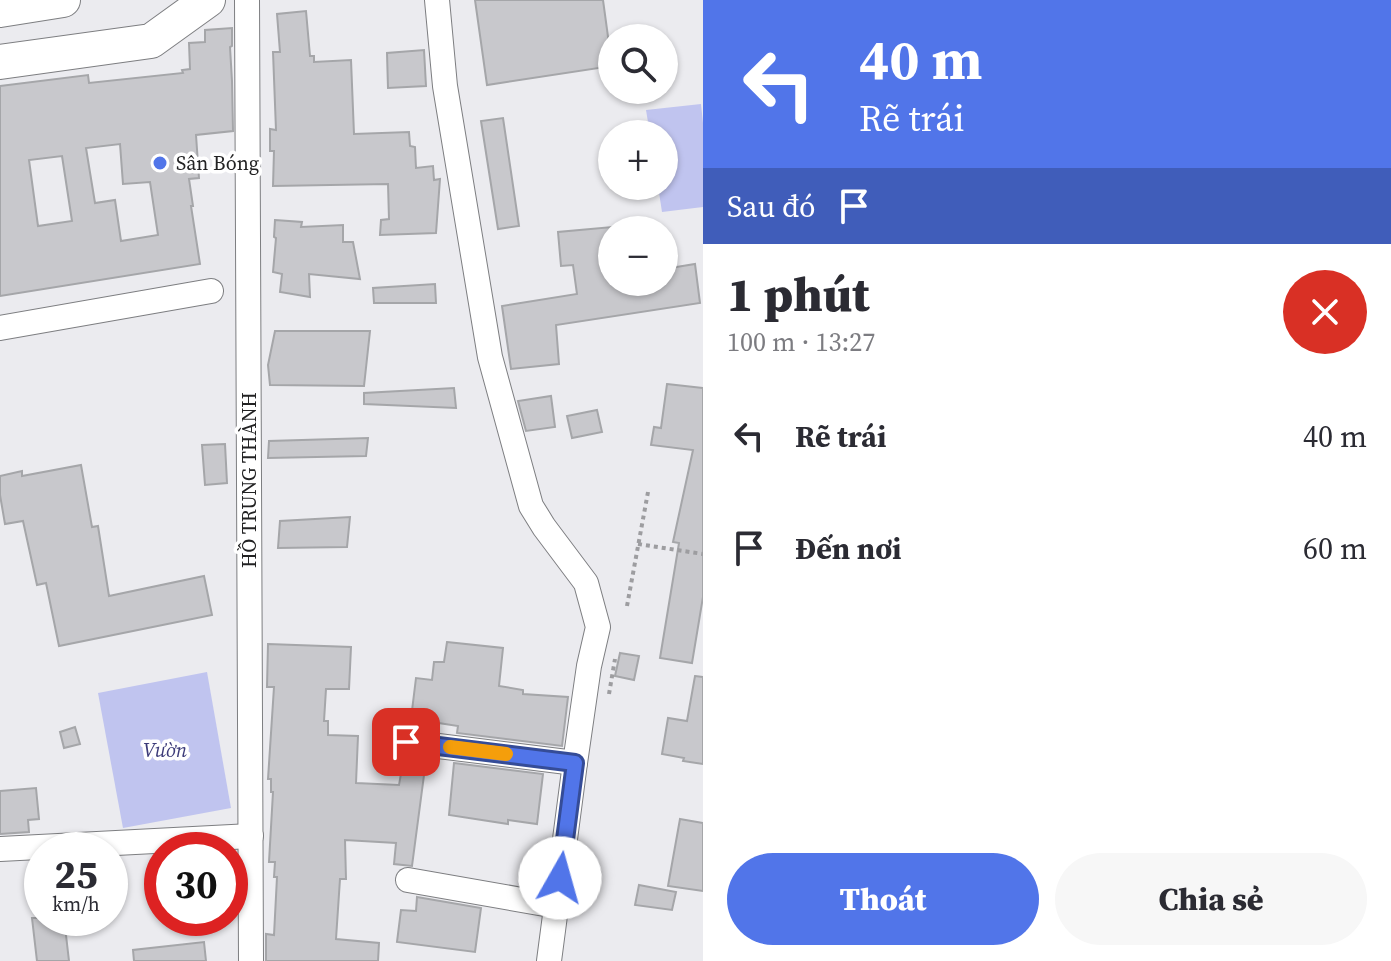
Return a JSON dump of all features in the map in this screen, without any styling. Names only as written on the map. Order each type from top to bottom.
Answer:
[{"type":"highway","points":[[0,10],[63,0]]},
{"type":"highway","points":[[0,62],[151,41],[208,0]]},
{"type":"street","name":"HỒ TRUNG THÀNH","points":[[247,0],[228,288],[251,836],[251,961]]},
{"type":"street","points":[[437,0],[445,86],[490,357],[531,506],[586,583],[598,627],[589,666],[549,961]]},
{"type":"street","points":[[0,328],[228,288]]},
{"type":"street","points":[[406,742],[575,763]]},
{"type":"street","points":[[0,849],[251,836]]},
{"type":"street","points":[[408,880],[556,906]]},
{"type":"path","points":[[627,606],[648,492]]},
{"type":"path","points":[[638,544],[703,554]]},
{"type":"green space","points":[[701,104],[703,207],[662,212],[660,200],[678,200],[678,120],[648,120],[646,110]]},
{"type":"green space","name":"Vườn","points":[[207,672],[231,808],[123,828],[98,693]]},
{"type":"building","points":[[475,0],[603,0],[606,24],[598,24],[598,68],[487,85]]},
{"type":"building","points":[[306,11],[310,56],[314,56],[314,62],[351,60],[354,134],[409,132],[410,146],[415,147],[416,168],[433,166],[434,180],[440,179],[436,233],[380,235],[381,220],[389,219],[388,184],[273,186],[274,151],[270,151],[270,129],[276,130],[273,52],[280,52],[277,14]]},
{"type":"building","points":[[232,28],[233,131],[196,135],[199,178],[189,179],[200,264],[0,296],[0,86],[88,75],[89,83],[183,73],[182,70],[190,69],[189,43],[205,42],[205,30]],"holes":[[[120,144],[123,184],[150,182],[158,235],[121,241],[115,200],[95,203],[86,148]],[[62,156],[72,221],[38,226],[29,160]]]},
{"type":"building","points":[[424,50],[426,86],[388,88],[387,53]]},
{"type":"building","points":[[503,118],[519,226],[498,229],[481,121]]},
{"type":"building","points":[[275,220],[302,222],[301,227],[343,225],[343,242],[353,242],[360,279],[309,274],[310,297],[280,292],[282,274],[273,272]]},
{"type":"building","points":[[598,228],[598,296],[678,296],[678,267],[695,264],[700,303],[556,325],[559,364],[511,369],[502,306],[577,294],[573,265],[561,266],[558,232]]},
{"type":"building","points":[[435,284],[436,303],[374,303],[373,288]]},
{"type":"building","points":[[275,331],[370,331],[364,386],[270,385],[268,365]]},
{"type":"building","points":[[667,384],[703,388],[703,597],[692,663],[660,658],[679,543],[673,542],[693,450],[651,445],[654,427],[661,428]]},
{"type":"building","points":[[454,388],[456,408],[364,404],[364,393]]},
{"type":"building","points":[[551,396],[555,427],[526,431],[518,401]]},
{"type":"building","points":[[597,410],[602,432],[572,438],[567,416]]},
{"type":"building","points":[[368,438],[366,456],[268,458],[269,441]]},
{"type":"building","points":[[225,444],[227,483],[205,485],[202,445]]},
{"type":"building","points":[[81,465],[92,527],[98,526],[109,596],[204,576],[212,615],[59,646],[46,583],[37,585],[23,521],[5,524],[0,476],[22,471],[22,476]]},
{"type":"building","points":[[350,517],[347,547],[278,548],[280,521]]},
{"type":"building","points":[[447,642],[503,648],[499,686],[523,690],[523,694],[568,697],[562,746],[457,733],[458,726],[432,722],[431,730],[410,727],[416,678],[432,680],[434,662],[444,662]]},
{"type":"building","points":[[268,644],[351,647],[349,689],[326,689],[324,721],[328,721],[328,735],[358,736],[356,783],[399,785],[404,757],[426,760],[412,866],[394,864],[396,843],[345,840],[346,879],[340,879],[336,939],[379,943],[378,961],[266,961],[266,934],[274,935],[277,877],[274,877],[275,862],[269,862],[273,792],[271,779],[268,779],[274,687],[267,687]]},
{"type":"building","points":[[620,653],[639,656],[634,680],[615,676]]},
{"type":"building","points":[[695,676],[703,677],[703,764],[662,754],[668,718],[687,721]]},
{"type":"building","points":[[75,727],[80,744],[64,748],[60,732]]},
{"type":"building","points":[[454,763],[543,774],[537,824],[508,820],[508,824],[449,815]]},
{"type":"building","points":[[36,788],[39,819],[28,820],[29,832],[0,834],[0,791]]},
{"type":"building","points":[[680,819],[703,823],[703,891],[668,886]]},
{"type":"building","points":[[639,885],[676,892],[672,910],[635,905]]},
{"type":"building","points":[[417,897],[481,908],[475,952],[397,942],[401,910],[416,911]]},
{"type":"building","points":[[34,936],[66,936],[69,961],[37,961]]},
{"type":"building","points":[[204,942],[206,961],[134,961],[133,950]]},
{"type":"slow traffic","points":[[450,747],[506,754]]},
{"type":"place","name":"Sân Bóng","points":[[160,163]]},
{"type":"route","points":[[406,742],[575,763],[560,878]]}]
